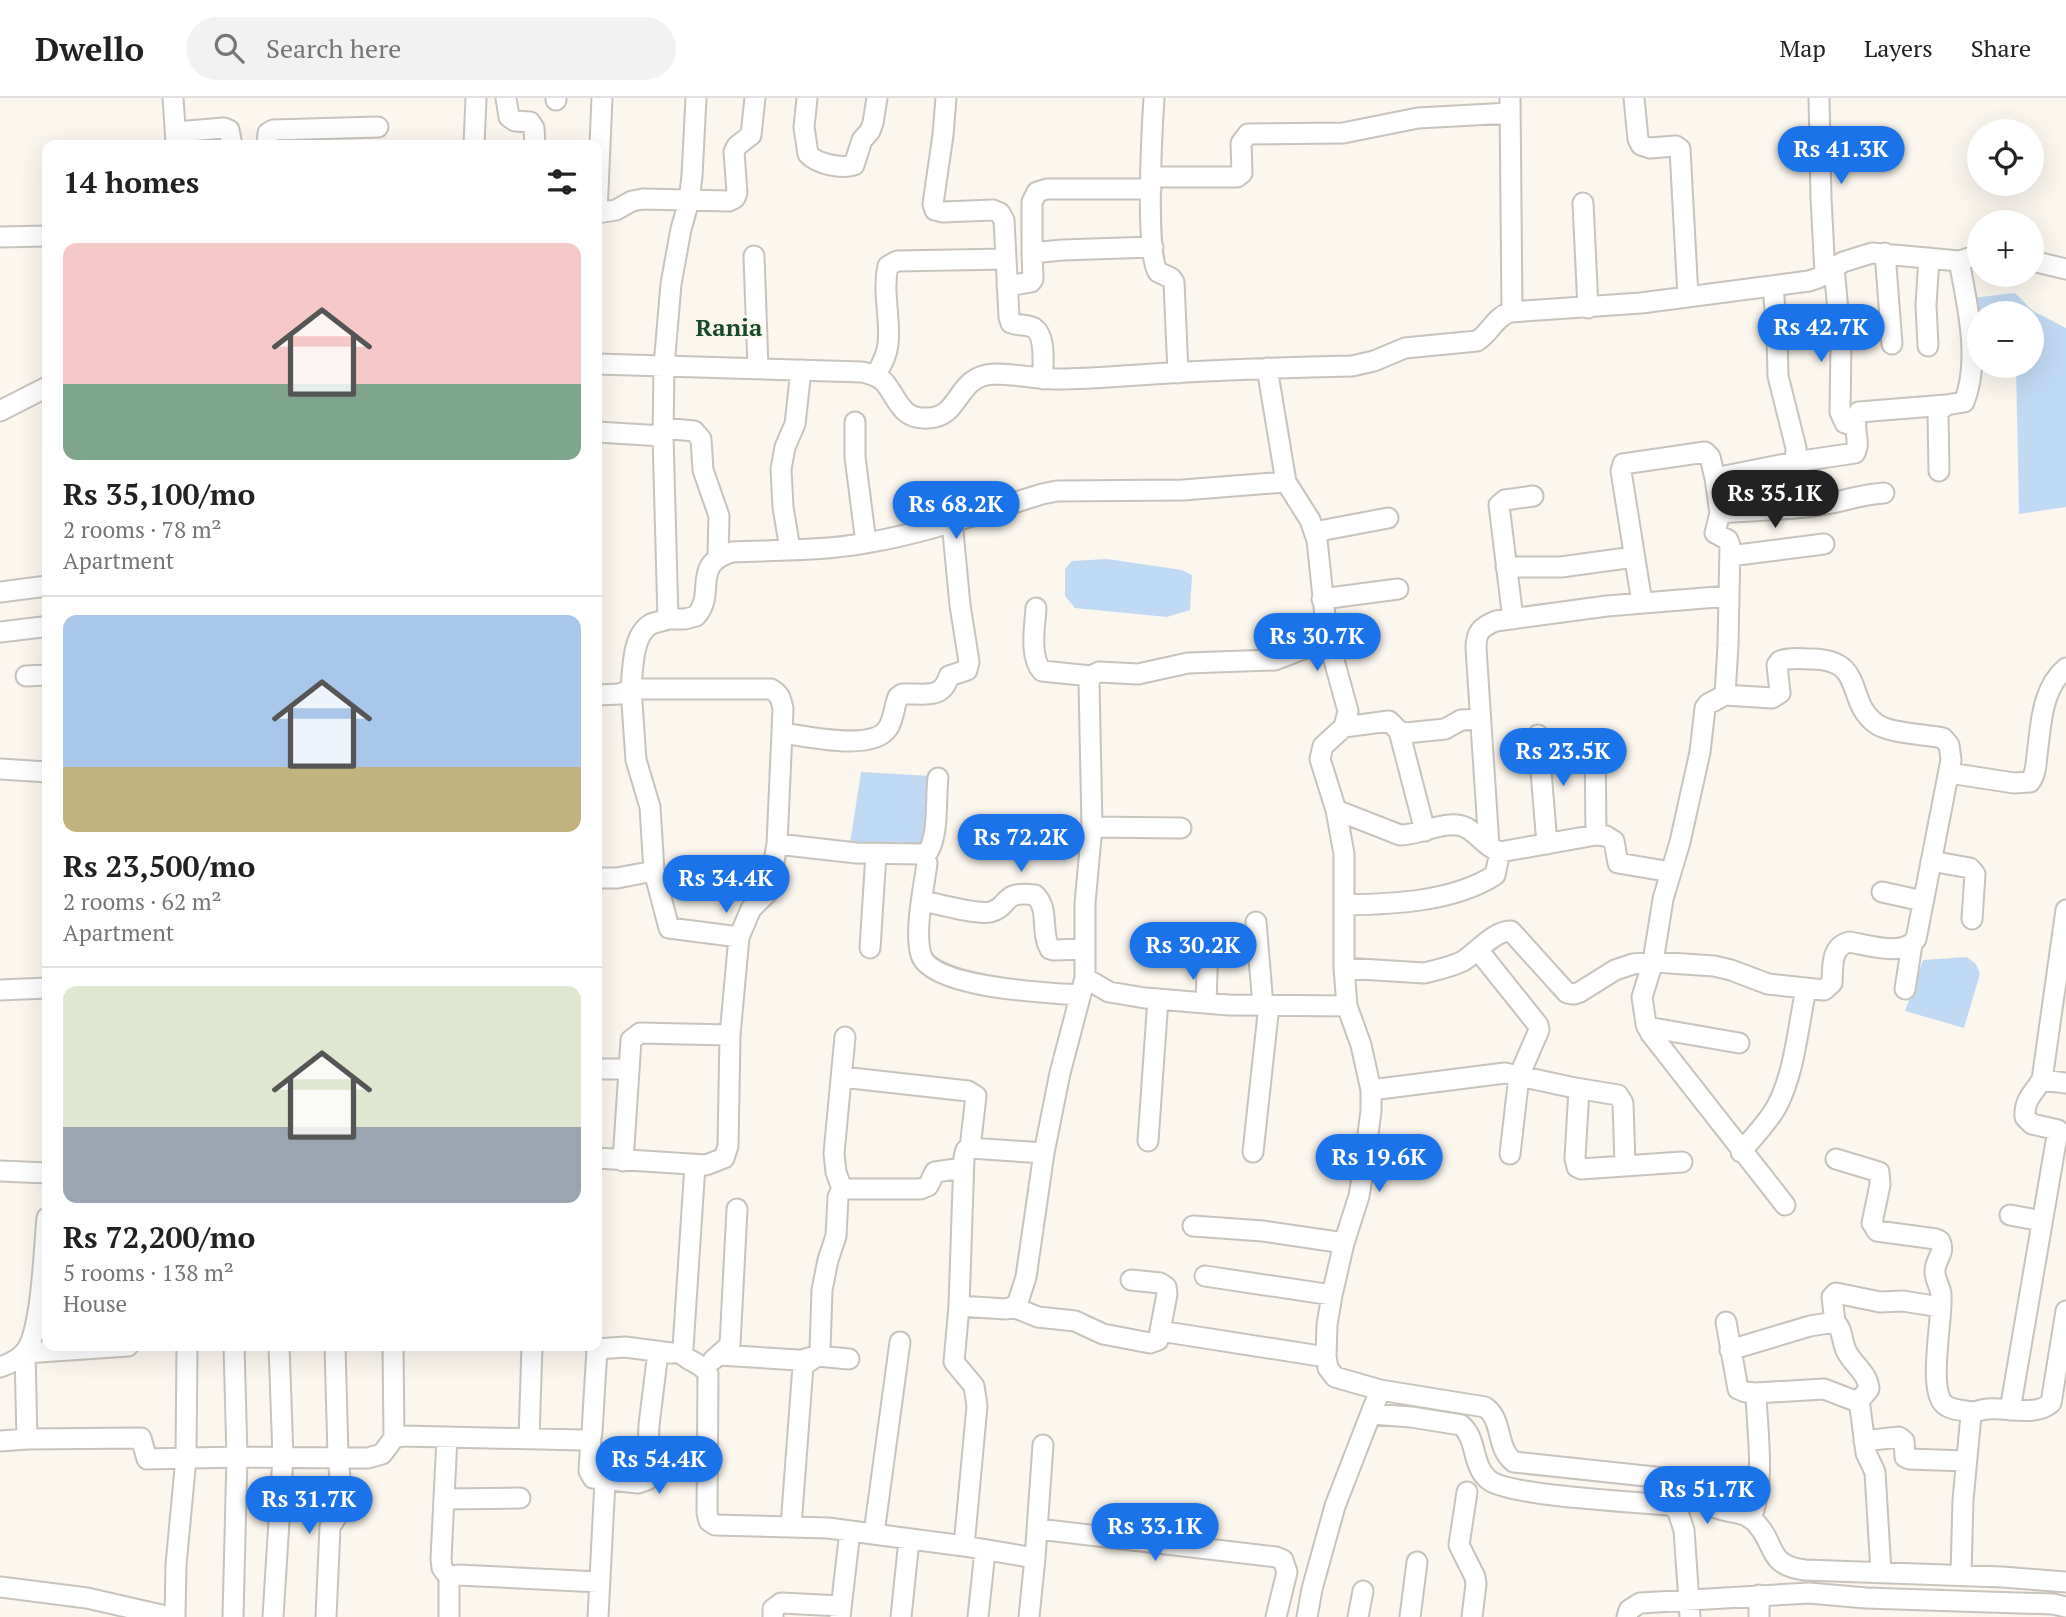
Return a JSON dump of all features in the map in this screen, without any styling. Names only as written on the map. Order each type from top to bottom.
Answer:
[{"type":"street","points":[[173,98],[176,139],[224,128],[229,130],[231,140]]},
{"type":"street","points":[[474,140],[476,98]]},
{"type":"street","points":[[506,98],[509,117],[516,121],[530,122],[533,125],[534,140]]},
{"type":"street","points":[[600,140],[602,98]]},
{"type":"street","points":[[668,619],[664,366],[671,284],[689,201],[694,162],[696,98]]},
{"type":"street","points":[[602,212],[616,210],[632,201],[643,199],[689,201],[735,198],[737,193],[734,152],[737,146],[751,135],[755,98]]},
{"type":"street","points":[[807,98],[804,127],[808,154],[818,161],[847,167],[854,165],[862,140],[870,131],[877,98]]},
{"type":"street","points":[[946,98],[933,204],[935,210],[993,210],[1000,213],[1004,220],[1011,323],[1030,326],[1040,335],[1043,379]]},
{"type":"street","points":[[1154,98],[1149,248],[1155,268],[1174,282],[1170,373]]},
{"type":"street","points":[[1634,98],[1641,145],[1650,148],[1676,146],[1680,149],[1688,297]]},
{"type":"street","points":[[1819,98],[1821,198],[1841,344],[1840,412],[1845,423],[1855,426]]},
{"type":"street","points":[[1007,286],[1026,284],[1033,279],[1031,202],[1037,192],[1237,177],[1242,173],[1241,143],[1248,134],[1343,132],[1510,105],[1512,312]]},
{"type":"street","points":[[267,140],[268,133],[273,130],[378,127]]},
{"type":"street","points":[[1583,203],[1588,308]]},
{"type":"street","points":[[0,237],[42,236]]},
{"type":"street","points":[[1032,253],[1149,248]]},
{"type":"street","points":[[602,364],[862,372],[876,376],[885,383],[898,406],[914,416],[928,418],[944,414],[967,383],[995,374],[1043,379],[1170,373],[1269,381],[1364,364],[1405,348],[1469,343],[1485,335],[1495,320],[1512,312],[1588,308],[1809,281],[1872,253],[1959,261],[1967,259]]},
{"type":"street","points":[[1885,253],[1892,344]]},
{"type":"street","points":[[754,256],[758,368]]},
{"type":"street","points":[[1928,345],[1926,305],[1929,258]]},
{"type":"street","points":[[876,376],[886,354],[888,342],[888,266],[897,261],[1006,259]]},
{"type":"street","points":[[1716,478],[1855,453],[1858,444],[1854,422],[1859,412],[1964,402],[1970,383],[1971,347],[1959,261]]},
{"type":"street","points":[[2044,264],[2066,269]]},
{"type":"street","points":[[1773,286],[1778,376],[1796,448],[1795,462]]},
{"type":"street","points":[[790,549],[783,507],[781,469],[782,457],[794,424],[801,370]]},
{"type":"street","points":[[1269,381],[1286,482],[1310,520],[1321,561],[1322,599],[1318,646],[1348,711],[1344,727],[1320,752],[1322,768],[1336,810],[1344,854],[1344,968],[1347,1006],[1361,1045],[1371,1090],[1371,1111],[1359,1196],[1329,1241],[1332,1295],[1327,1325],[1313,1355]]},
{"type":"street","points":[[0,411],[42,390]]},
{"type":"street","points":[[1939,471],[1937,419],[1938,412],[1946,405]]},
{"type":"street","points":[[855,422],[855,457],[866,543]]},
{"type":"street","points":[[602,432],[694,431],[701,439],[704,478],[719,516],[718,556],[705,579],[700,611],[691,618],[668,619],[652,624],[643,632],[637,646],[631,689],[636,760],[650,807],[654,871],[669,928],[739,937]]},
{"type":"street","points":[[1642,603],[1621,471],[1623,464],[1705,452],[1710,457],[1716,478],[1720,513],[1715,533],[1728,540],[1730,556],[1724,695]]},
{"type":"street","points":[[718,556],[732,552],[835,548],[866,543],[952,522],[1057,491],[1183,490],[1286,482]]},
{"type":"street","points":[[1720,513],[1816,504],[1884,493]]},
{"type":"street","points":[[1513,619],[1499,505],[1505,500],[1533,496]]},
{"type":"street","points":[[1314,532],[1388,518]]},
{"type":"street","points":[[783,733],[853,742],[883,734],[888,729],[898,697],[902,694],[938,692],[946,686],[949,676],[967,670],[969,662],[952,522]]},
{"type":"street","points":[[1730,556],[1824,544]]},
{"type":"street","points":[[1506,568],[1561,567],[1634,557]]},
{"type":"street","points":[[0,592],[42,587]]},
{"type":"street","points":[[1322,599],[1398,589]]},
{"type":"street","points":[[1345,905],[1422,901],[1476,885],[1495,875],[1476,638],[1485,625],[1642,603],[1729,596]]},
{"type":"street","points":[[1036,608],[1035,654],[1038,667],[1042,671],[1091,676],[1099,672],[1138,674],[1188,663],[1275,660],[1318,646]]},
{"type":"street","points":[[0,632],[42,627]]},
{"type":"street","points":[[1784,1205],[1647,1027],[1642,997],[1653,962],[1663,899],[1700,752],[1705,708],[1724,695],[1777,697],[1780,686],[1777,666],[1780,661],[1829,660],[1845,670],[1865,711],[1876,724],[1885,729],[1944,738],[1951,753],[1905,989]]},
{"type":"street","points":[[1949,773],[2014,783],[2030,782],[2034,777],[2042,711],[2052,686],[2066,668]]},
{"type":"street","points":[[26,676],[42,675]]},
{"type":"street","points":[[959,1306],[1006,1309],[1013,1307],[1018,1302],[1026,1277],[1044,1153],[1060,1073],[1082,987],[1085,903],[1092,827],[1091,676]]},
{"type":"street","points":[[602,695],[620,694],[631,689],[771,689],[781,698],[783,733],[777,844],[769,891],[751,909],[739,937],[730,1035],[728,1146],[724,1158],[706,1165],[602,1159]]},
{"type":"street","points":[[1344,727],[1389,721],[1406,733],[1439,730],[1461,720],[1481,719]]},
{"type":"street","points":[[1399,730],[1425,831]]},
{"type":"street","points":[[1538,735],[1547,844]]},
{"type":"street","points":[[1595,744],[1596,835]]},
{"type":"street","points":[[0,769],[42,772]]},
{"type":"street","points":[[925,856],[931,848],[935,832],[938,778]]},
{"type":"street","points":[[1336,810],[1391,833],[1408,835],[1446,826],[1466,827],[1495,849],[1547,844],[1596,835],[1612,838],[1616,860],[1621,865],[1671,872]]},
{"type":"street","points":[[1092,827],[1181,828]]},
{"type":"street","points":[[777,844],[925,856]]},
{"type":"street","points":[[870,948],[876,854]]},
{"type":"street","points":[[925,856],[927,863],[919,930],[920,951],[926,965],[953,977],[985,985],[1082,987],[1158,999],[1206,1003],[1347,1006]]},
{"type":"street","points":[[1931,860],[1970,868],[1975,874],[1972,919]]},
{"type":"street","points":[[602,878],[654,871]]},
{"type":"street","points":[[1882,892],[1923,901]]},
{"type":"street","points":[[923,901],[985,912],[997,909],[1009,896],[1035,895],[1043,906],[1045,936],[1050,948],[1084,949]]},
{"type":"street","points":[[2010,1410],[2042,1221],[2062,1130],[2032,1124],[2025,1117],[2027,1098],[2042,1080],[2066,910]]},
{"type":"street","points":[[1253,1152],[1266,1005],[1256,922]]},
{"type":"street","points":[[1344,968],[1424,973],[1451,966],[1504,931],[1511,931],[1562,989],[1574,994],[1615,970],[1633,964],[1653,962],[1722,968],[1768,984],[1824,990],[1832,983],[1835,954],[1843,943],[1899,949],[1913,944]]},
{"type":"street","points":[[1177,936],[1206,938],[1206,1003]]},
{"type":"street","points":[[1478,950],[1538,1024],[1539,1030],[1519,1076],[1510,1154]]},
{"type":"street","points":[[0,989],[42,988]]},
{"type":"street","points":[[1741,1152],[1777,1105],[1787,1078],[1806,989]]},
{"type":"street","points":[[1148,1140],[1158,999]]},
{"type":"street","points":[[1647,1027],[1739,1043]]},
{"type":"street","points":[[623,1161],[627,1069],[634,1035],[730,1035]]},
{"type":"street","points":[[791,1526],[806,1361],[821,1342],[822,1290],[836,1236],[838,1197],[842,1189],[836,1172],[834,1153],[845,1037]]},
{"type":"street","points":[[602,1069],[627,1069]]},
{"type":"street","points":[[1371,1090],[1506,1073],[1611,1093],[1622,1098],[1625,1165]]},
{"type":"street","points":[[842,1077],[968,1091],[976,1096],[970,1148],[965,1153],[963,1168],[959,1306],[954,1362],[974,1386],[977,1406],[964,1546]]},
{"type":"street","points":[[2042,1080],[2066,1083]]},
{"type":"street","points":[[1580,1089],[1575,1164],[1581,1168],[1682,1162]]},
{"type":"street","points":[[970,1148],[1044,1153]]},
{"type":"street","points":[[1836,1159],[1879,1172],[1880,1185],[1872,1223],[1877,1231],[1941,1241],[1943,1250],[1935,1273],[1940,1292],[1937,1379],[1939,1395],[1949,1407],[1974,1412],[2046,1408],[2053,1399],[2061,1370],[2066,1311]]},
{"type":"street","points":[[680,1352],[684,1339],[695,1164]]},
{"type":"street","points":[[842,1189],[920,1189],[928,1186],[935,1172],[963,1168]]},
{"type":"street","points":[[0,1171],[42,1174]]},
{"type":"street","points":[[704,1367],[730,1345],[737,1209]]},
{"type":"street","points":[[2010,1215],[2042,1221]]},
{"type":"street","points":[[1193,1226],[1329,1241]]},
{"type":"street","points":[[0,1367],[25,1353],[31,1342],[42,1266]]},
{"type":"street","points":[[1205,1276],[1332,1295]]},
{"type":"street","points":[[1013,1307],[1026,1314],[1075,1321],[1103,1334],[1150,1343],[1158,1340],[1166,1287],[1160,1283],[1131,1280]]},
{"type":"street","points":[[1858,1402],[1869,1389],[1868,1382],[1847,1354],[1840,1327],[1835,1322],[1832,1297],[1836,1293],[1880,1302],[1903,1301],[1940,1307]]},
{"type":"street","points":[[1726,1322],[1738,1389],[1741,1392],[1824,1389],[1858,1402],[1867,1459],[1875,1472],[1881,1572]]},
{"type":"street","points":[[1730,1350],[1810,1326],[1835,1322]]},
{"type":"street","points":[[1160,1331],[1313,1355],[1331,1374],[1376,1403],[1411,1416],[1461,1425],[1471,1437],[1481,1471],[1490,1481],[1499,1485],[1527,1492],[1669,1505],[1677,1509],[1684,1530],[1689,1608]]},
{"type":"street","points":[[874,1533],[900,1342]]},
{"type":"street","points":[[602,1348],[680,1352],[686,1359],[704,1367],[708,1374],[707,1513],[709,1521],[715,1525],[791,1526],[874,1533],[1035,1558]]},
{"type":"street","points":[[25,1353],[54,1351]]},
{"type":"street","points":[[0,1587],[88,1598],[172,1617],[186,1458],[187,1351]]},
{"type":"street","points":[[233,1617],[237,1457],[234,1351]]},
{"type":"street","points":[[273,1617],[283,1457],[279,1351]]},
{"type":"street","points":[[326,1617],[330,1527],[342,1502],[335,1351]]},
{"type":"street","points":[[0,1441],[141,1438],[147,1459],[379,1456],[394,1438],[393,1351]]},
{"type":"street","points":[[529,1439],[532,1351]]},
{"type":"street","points":[[596,1351],[590,1475],[605,1481],[638,1483],[647,1480],[649,1424],[658,1352]]},
{"type":"street","points":[[25,1353],[27,1440]]},
{"type":"street","points":[[719,1355],[806,1361],[849,1359]]},
{"type":"street","points":[[1751,1519],[1758,1501],[1760,1485],[1756,1393]]},
{"type":"street","points":[[1376,1403],[1485,1407],[1495,1416],[1504,1452],[1514,1462],[1695,1480],[1705,1485],[1713,1506],[1751,1519],[1765,1534],[1780,1564],[1785,1566],[1805,1570],[1961,1575],[2066,1582]]},
{"type":"street","points":[[1307,1617],[1335,1506],[1376,1403]]},
{"type":"street","points":[[1961,1575],[1966,1461],[1971,1415],[1974,1412]]},
{"type":"street","points":[[447,1437],[441,1559],[442,1568],[449,1577],[449,1617]]},
{"type":"street","points":[[1864,1441],[1899,1437],[1904,1441],[1905,1457],[1909,1459],[1966,1461]]},
{"type":"street","points":[[394,1438],[591,1438]]},
{"type":"street","points":[[1029,1617],[1044,1445]]},
{"type":"street","points":[[598,1617],[605,1481]]},
{"type":"street","points":[[1467,1492],[1459,1545],[1475,1577],[1472,1617]]},
{"type":"street","points":[[444,1499],[520,1498]]},
{"type":"street","points":[[1038,1529],[1276,1557],[1283,1560],[1287,1572],[1276,1617]]},
{"type":"street","points":[[773,1617],[773,1609],[780,1603],[840,1612],[850,1531]]},
{"type":"street","points":[[901,1617],[909,1540]]},
{"type":"street","points":[[978,1617],[985,1551]]},
{"type":"street","points":[[1410,1617],[1418,1562]]},
{"type":"street","points":[[449,1577],[458,1575],[599,1582]]},
{"type":"street","points":[[1358,1617],[1363,1591]]},
{"type":"street","points":[[1627,1617],[1629,1610],[1640,1603],[1689,1608],[1759,1595],[1809,1593],[1865,1608],[1976,1610],[2060,1605]]},
{"type":"street","points":[[1759,1595],[1759,1617]]},
{"type":"water","points":[[2015,293],[2023,301],[1972,301],[1972,298]]},
{"type":"water","points":[[2044,317],[2066,328],[2066,507],[2019,514],[2016,378],[2044,378]]},
{"type":"water","points":[[1107,559],[1182,570],[1192,575],[1190,610],[1167,617],[1075,608],[1065,596],[1065,569],[1072,561]]},
{"type":"water","points":[[861,772],[931,776],[925,851],[849,850]]},
{"type":"water","points":[[1967,957],[1976,964],[1980,974],[1964,1028],[1905,1011],[1923,960]]},
{"type":"district","name":"Rania","points":[[729,328]]}]
